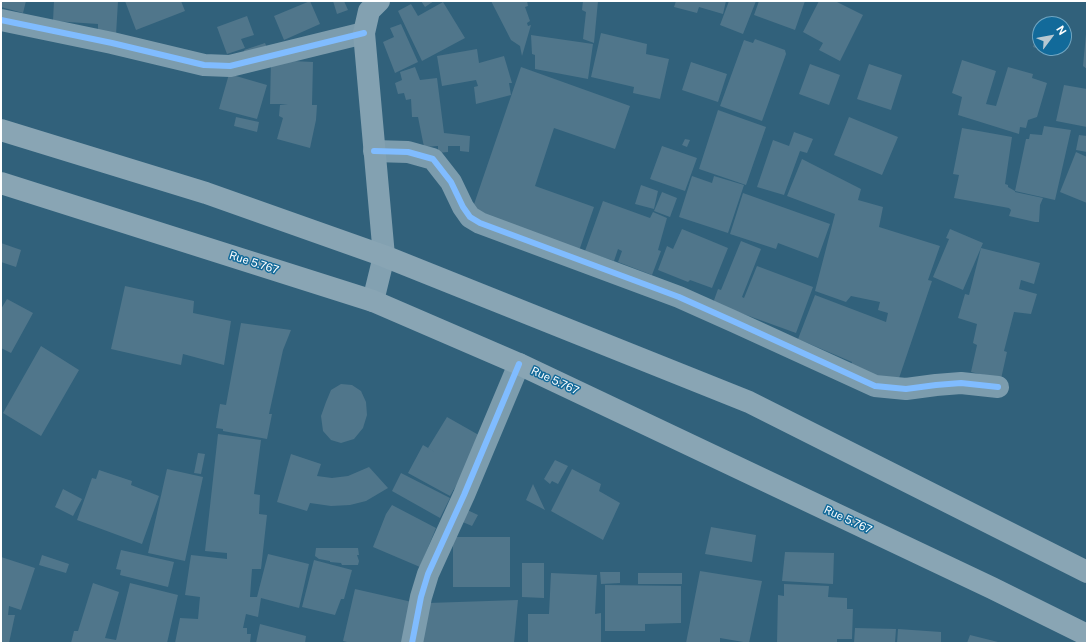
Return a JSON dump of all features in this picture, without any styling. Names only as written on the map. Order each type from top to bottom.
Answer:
[{"type":"highway","points":[[1,130],[206,193],[384,256],[749,402],[1087,572]]},
{"type":"highway","name":"Rue 5.767","points":[[1,183],[373,301],[519,364],[992,588],[1087,635]]},
{"type":"main road","points":[[373,301],[384,256],[364,33],[369,11],[379,1]]},
{"type":"street","points":[[1,20],[112,43],[204,65],[230,66],[364,33]]},
{"type":"street","points":[[374,151],[408,152],[433,159],[451,182],[463,207],[470,217],[480,223],[679,297],[875,386],[906,389],[936,384],[961,383],[998,387]]},
{"type":"street","points":[[412,643],[421,597],[428,574],[464,495],[519,364]]},
{"type":"building","points":[[1,1],[26,1],[23,13],[1,7]]},
{"type":"building","points":[[54,1],[118,1],[116,35],[98,33],[98,24],[53,21]]},
{"type":"building","points":[[125,1],[181,1],[185,11],[136,30]]},
{"type":"building","points":[[310,1],[320,24],[284,40],[274,16]]},
{"type":"building","points":[[333,1],[344,1],[348,10],[337,14]]},
{"type":"building","points":[[421,1],[434,1],[425,7]]},
{"type":"building","points":[[491,1],[527,1],[528,6],[525,7],[530,21],[527,23],[528,26],[531,25],[522,56],[520,46],[511,40]]},
{"type":"building","points":[[583,1],[598,1],[594,43],[583,39],[586,12],[582,10]]},
{"type":"building","points":[[676,1],[726,1],[723,14],[699,7],[697,13],[674,7]]},
{"type":"building","points":[[729,1],[756,1],[743,34],[720,25]]},
{"type":"building","points":[[759,1],[805,1],[795,30],[754,15]]},
{"type":"building","points":[[819,1],[835,1],[863,15],[840,61],[819,50],[823,43],[803,32]]},
{"type":"building","points":[[443,2],[465,38],[422,61],[398,11],[411,4],[418,16]]},
{"type":"building","points":[[247,16],[254,35],[241,39],[245,48],[227,54],[217,27]]},
{"type":"building","points":[[401,24],[418,62],[395,73],[383,42],[394,37],[390,28]]},
{"type":"building","points":[[601,33],[647,44],[646,54],[669,59],[660,99],[633,93],[634,87],[591,77]]},
{"type":"building","points":[[1087,34],[1087,69],[1083,66]]},
{"type":"building","points":[[531,35],[593,44],[588,79],[535,69],[535,55],[532,54]]},
{"type":"building","points":[[755,39],[785,50],[786,54],[762,121],[720,106],[744,40],[753,43]]},
{"type":"building","points":[[265,43],[268,50],[247,58],[244,50]]},
{"type":"building","points":[[477,49],[479,63],[504,56],[512,83],[509,83],[511,95],[476,104],[474,87],[478,86],[476,80],[442,86],[437,56]]},
{"type":"building","points":[[271,60],[313,62],[312,105],[317,105],[316,120],[310,148],[277,139],[283,118],[279,116],[280,105],[288,104],[270,104]]},
{"type":"building","points":[[962,60],[996,71],[986,104],[996,106],[1008,67],[1033,74],[1032,78],[1047,83],[1037,117],[1028,120],[1026,128],[1020,127],[1019,134],[958,115],[962,97],[952,93]]},
{"type":"building","points":[[691,62],[727,74],[718,102],[682,90]]},
{"type":"building","points":[[810,64],[840,75],[829,105],[799,94]]},
{"type":"building","points":[[869,64],[902,75],[891,110],[857,99]]},
{"type":"building","points":[[415,67],[420,80],[437,78],[444,133],[470,136],[469,152],[460,151],[460,146],[448,146],[448,152],[438,153],[438,146],[424,147],[418,117],[412,117],[411,99],[406,100],[404,93],[398,94],[395,83],[402,80],[400,72]]},
{"type":"building","points":[[521,67],[630,106],[615,149],[554,128],[535,186],[594,207],[579,251],[471,213]]},
{"type":"building","points":[[229,74],[267,85],[257,119],[219,109]]},
{"type":"building","points":[[1064,85],[1087,89],[1087,127],[1056,121]]},
{"type":"building","points":[[718,110],[766,127],[746,185],[699,169]]},
{"type":"building","points":[[236,117],[259,122],[257,132],[234,126]]},
{"type":"building","points":[[849,117],[898,137],[882,175],[834,155]]},
{"type":"building","points":[[1044,126],[1071,130],[1055,200],[1015,191],[1026,139],[1029,139],[1030,134],[1042,135]]},
{"type":"building","points":[[962,128],[1012,137],[1005,184],[1015,192],[1043,198],[1040,205],[1039,222],[1009,216],[1011,210],[1009,208],[954,198],[959,175],[953,174]]},
{"type":"building","points":[[794,132],[813,139],[807,153],[800,151],[784,195],[757,187],[773,140],[789,146]]},
{"type":"building","points":[[1079,135],[1087,136],[1087,152],[1076,150]]},
{"type":"building","points":[[685,139],[690,140],[687,147],[682,145]]},
{"type":"building","points":[[662,146],[697,158],[685,191],[650,179]]},
{"type":"building","points":[[1076,152],[1087,157],[1087,203],[1060,192]]},
{"type":"building","points":[[802,159],[861,189],[858,200],[883,207],[879,227],[940,246],[928,280],[932,281],[897,384],[849,370],[852,362],[798,339],[815,295],[886,322],[888,313],[878,310],[880,302],[851,296],[846,302],[815,291],[835,214],[787,196]]},
{"type":"building","points":[[692,176],[712,183],[714,176],[744,185],[728,233],[679,217]]},
{"type":"building","points":[[641,185],[658,191],[654,209],[635,204]]},
{"type":"building","points":[[662,192],[677,198],[670,217],[654,211]]},
{"type":"building","points":[[743,193],[830,224],[818,258],[778,243],[776,249],[730,234]]},
{"type":"building","points":[[603,201],[650,218],[653,212],[667,218],[658,250],[661,251],[652,275],[618,262],[622,251],[618,249],[614,261],[585,251]]},
{"type":"building","points":[[682,229],[728,248],[712,288],[690,280],[688,282],[658,270],[667,246],[673,249]]},
{"type":"building","points":[[950,229],[983,243],[963,290],[933,277],[949,239],[946,238]]},
{"type":"building","points":[[741,241],[761,249],[742,297],[744,298],[757,266],[813,287],[796,333],[713,303],[718,289],[721,290]]},
{"type":"building","points":[[1,243],[21,250],[16,267],[1,262]]},
{"type":"building","points":[[981,248],[1040,263],[1034,284],[1021,280],[1019,289],[1037,294],[1031,314],[1014,312],[1004,351],[1007,352],[1001,379],[971,372],[977,345],[973,343],[977,324],[958,318],[965,294],[969,295]]},
{"type":"building","points":[[125,286],[194,301],[193,313],[231,321],[224,365],[183,354],[181,365],[111,349]]},
{"type":"building","points":[[7,299],[33,313],[11,353],[1,348],[1,309]]},
{"type":"building","points":[[241,323],[291,330],[283,350],[269,414],[272,414],[267,439],[223,431],[223,429],[216,428],[220,404],[226,405]]},
{"type":"building","points":[[41,346],[79,370],[41,436],[3,413]]},
{"type":"building","points":[[341,384],[352,385],[361,391],[366,402],[367,415],[363,428],[354,439],[341,443],[331,440],[323,431],[321,416],[331,390]]},
{"type":"building","points":[[447,417],[484,438],[450,496],[408,473],[423,445],[428,448]]},
{"type":"building","points":[[218,434],[261,440],[254,494],[260,495],[259,514],[267,515],[261,569],[252,569],[250,597],[257,597],[268,554],[309,564],[299,608],[261,598],[258,617],[246,614],[243,628],[247,628],[247,634],[251,634],[250,643],[175,643],[180,618],[198,619],[200,597],[185,595],[191,555],[227,559],[227,553],[205,551]]},
{"type":"building","points":[[198,453],[205,454],[201,474],[194,473]]},
{"type":"building","points":[[291,454],[321,464],[317,476],[332,478],[348,476],[369,467],[388,488],[366,501],[350,505],[331,506],[310,503],[307,511],[277,502]]},
{"type":"building","points":[[555,460],[568,466],[558,484],[552,481],[550,484],[544,479]]},
{"type":"building","points":[[167,469],[203,477],[185,561],[148,553]]},
{"type":"building","points":[[572,469],[601,484],[599,491],[620,503],[603,540],[551,511]]},
{"type":"building","points":[[99,470],[132,481],[131,485],[159,496],[142,544],[77,520],[92,478],[96,479]]},
{"type":"building","points":[[401,473],[450,498],[440,518],[392,491]]},
{"type":"building","points":[[533,484],[545,510],[526,500]]},
{"type":"building","points":[[63,489],[82,499],[73,516],[55,507]]},
{"type":"building","points":[[392,505],[436,528],[420,567],[373,547],[386,514]]},
{"type":"building","points":[[463,508],[478,515],[472,526],[458,520]]},
{"type":"building","points":[[711,527],[756,535],[752,562],[705,554]]},
{"type":"building","points":[[453,537],[510,537],[510,587],[453,587]]},
{"type":"building","points":[[316,548],[358,548],[358,565],[342,565],[341,563],[319,559],[315,556]]},
{"type":"building","points":[[121,550],[174,562],[168,587],[120,575],[121,570],[116,569]]},
{"type":"building","points":[[785,552],[834,553],[833,584],[782,581]]},
{"type":"building","points":[[42,555],[69,564],[66,573],[39,565]]},
{"type":"building","points":[[1,557],[35,568],[21,610],[9,606],[8,615],[15,615],[9,643],[1,643]]},
{"type":"building","points":[[314,560],[352,570],[344,599],[341,599],[335,615],[302,607]]},
{"type":"building","points":[[522,563],[544,563],[544,598],[522,597]]},
{"type":"building","points":[[700,571],[762,581],[749,643],[720,638],[720,643],[686,643]]},
{"type":"building","points":[[600,572],[620,572],[620,583],[601,584]]},
{"type":"building","points":[[551,573],[597,575],[595,614],[601,613],[601,643],[528,643],[528,614],[549,614]]},
{"type":"building","points":[[638,573],[682,573],[682,584],[638,584]]},
{"type":"building","points":[[93,583],[119,592],[105,638],[116,640],[130,583],[178,595],[167,643],[71,643],[74,631],[78,631]]},
{"type":"building","points":[[784,584],[829,586],[828,597],[847,598],[847,609],[853,609],[852,639],[837,639],[837,643],[777,643],[778,595],[784,596]]},
{"type":"building","points":[[605,585],[681,586],[681,623],[645,624],[645,631],[605,631]]},
{"type":"building","points":[[355,589],[412,602],[403,643],[351,643],[343,641]]},
{"type":"building","points":[[518,600],[514,643],[419,643],[428,603]]},
{"type":"building","points":[[260,624],[306,636],[305,643],[256,643]]},
{"type":"building","points":[[855,628],[896,629],[895,643],[854,643]]},
{"type":"building","points":[[898,629],[941,632],[941,643],[897,643]]},
{"type":"building","points":[[970,635],[998,642],[998,643],[967,643]]},
{"type":"cycle path","points":[[1,20],[112,43],[204,65],[230,66],[364,33]]},
{"type":"cycle path","points":[[374,151],[408,152],[433,159],[451,182],[463,207],[470,217],[480,223],[679,297],[875,386],[906,389],[961,383],[998,387]]},
{"type":"cycle path","points":[[412,643],[421,597],[428,574],[464,495],[519,364]]}]
